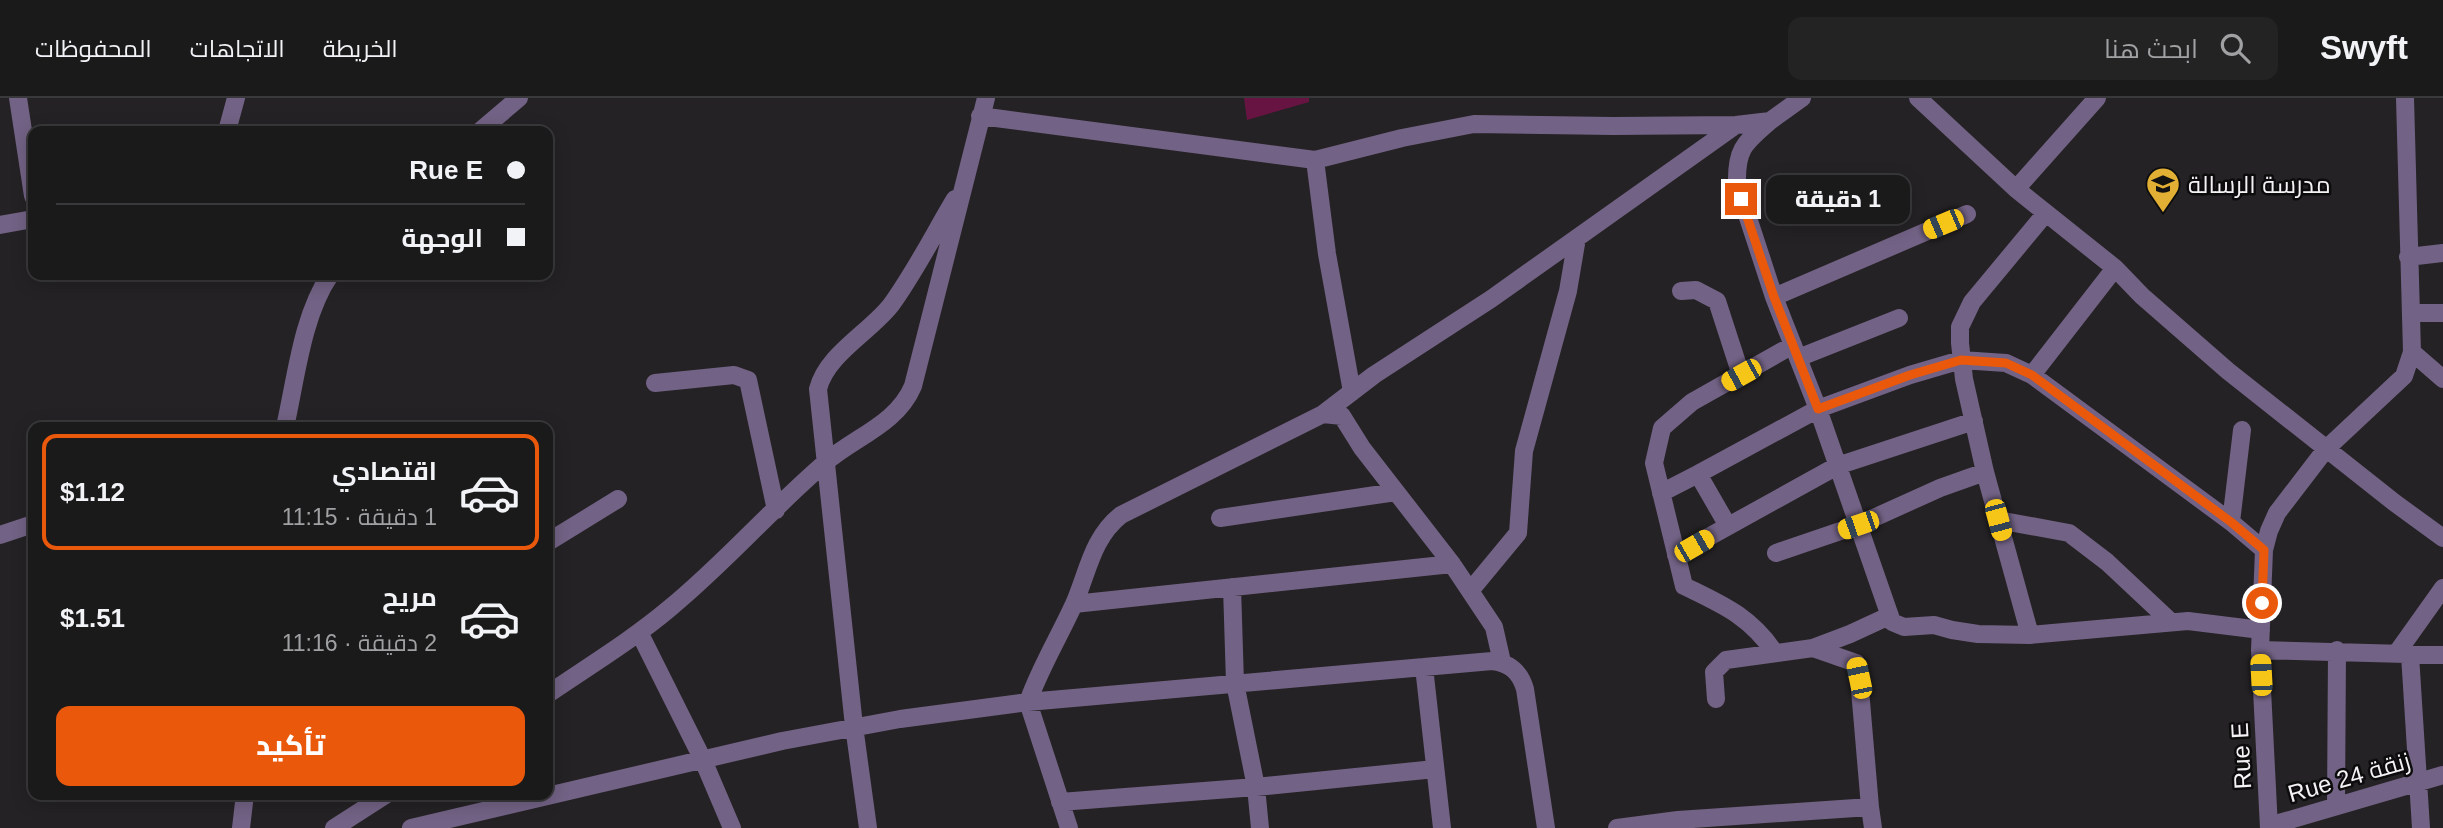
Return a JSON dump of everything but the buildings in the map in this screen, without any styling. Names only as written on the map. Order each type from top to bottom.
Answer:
[{"type":"street","points":[[18,98],[28,163]]},
{"type":"street","points":[[228,126],[236,98]]},
{"type":"street","points":[[486,126],[520,98]]},
{"type":"street","points":[[553,691],[672,607],[827,461],[892,416],[906,402],[913,386],[986,98]]},
{"type":"street","points":[[1802,98],[1742,146],[1736,173],[1737,184],[1774,297],[1818,409],[1892,622],[1904,627],[1934,625],[1964,632],[2030,635],[2188,621],[2261,630]]},
{"type":"street","points":[[1917,98],[2016,189],[2115,268],[2142,296],[2228,371],[2443,538]]},
{"type":"street","points":[[2016,189],[2097,98]]},
{"type":"street","points":[[2405,98],[2412,352],[2443,379]]},
{"type":"street","points":[[980,116],[1315,160],[1402,138],[1474,124],[1558,126],[1736,124],[1770,121]]},
{"type":"street","points":[[1069,828],[1028,702],[1035,682],[1074,604],[1097,541],[1107,526],[1121,515],[1323,414],[1374,375],[1491,299],[1736,124]]},
{"type":"street","points":[[1315,160],[1327,254],[1352,392]]},
{"type":"street","points":[[868,828],[854,726],[818,389],[821,376],[889,307],[966,179]]},
{"type":"street","points":[[1774,297],[1967,214]]},
{"type":"street","points":[[2030,635],[1973,422],[1961,360],[1961,327],[1972,302],[2045,214]]},
{"type":"street","points":[[0,225],[28,220]]},
{"type":"street","points":[[1470,591],[1518,533],[1524,451],[1568,291],[1577,238]]},
{"type":"street","points":[[2408,257],[2443,253]]},
{"type":"street","points":[[2032,375],[2115,268]]},
{"type":"street","points":[[286,422],[318,292],[326,280]]},
{"type":"street","points":[[1681,291],[1696,290],[1717,301],[1741,375]]},
{"type":"street","points":[[2411,313],[2443,313]]},
{"type":"street","points":[[1775,653],[1760,631],[1728,608],[1684,586],[1654,463],[1662,428],[1692,402],[1741,375],[1795,352],[1899,318]]},
{"type":"street","name":"Rue E","points":[[2269,827],[2260,650],[2264,550],[2269,531],[2277,513],[2326,449],[2404,376],[2412,352]]},
{"type":"street","points":[[1661,493],[1818,409],[1910,375],[1961,360],[2006,363],[2032,375],[2231,522],[2264,550]]},
{"type":"street","points":[[655,383],[734,374],[748,380],[776,510]]},
{"type":"street","points":[[1323,414],[1342,416],[1362,448],[1452,565],[1494,627],[1502,662]]},
{"type":"street","points":[[1676,555],[1837,466],[1973,422]]},
{"type":"street","points":[[2231,522],[2242,430]]},
{"type":"street","points":[[1776,553],[1858,525],[1940,488],[1985,472]]},
{"type":"street","points":[[1698,474],[1728,526]]},
{"type":"street","points":[[1220,518],[1396,492]]},
{"type":"street","points":[[553,539],[618,499]]},
{"type":"street","points":[[1998,520],[2069,533],[2107,562],[2171,622]]},
{"type":"street","points":[[0,535],[28,526]]},
{"type":"street","points":[[1074,604],[1452,565]]},
{"type":"street","points":[[1232,587],[1235,683],[1256,787],[1260,828]]},
{"type":"street","points":[[2421,828],[2403,655],[2443,588]]},
{"type":"street","points":[[1716,699],[1714,672],[1726,660],[1813,648],[1889,616]]},
{"type":"street","points":[[639,632],[703,760],[733,828]]},
{"type":"street","points":[[1813,648],[1856,663],[1873,828]]},
{"type":"street","points":[[2260,650],[2337,650],[2443,655]]},
{"type":"street","points":[[2336,806],[2337,650]]},
{"type":"street","points":[[553,795],[854,726],[1028,702],[1492,660],[1502,662],[1517,673],[1525,689],[1546,828]]},
{"type":"street","points":[[1424,667],[1442,828]]},
{"type":"street","points":[[1060,803],[1435,769]]},
{"type":"street","name":"Rue 24 زنقة","points":[[2269,827],[2443,775]]},
{"type":"street","points":[[241,828],[244,800]]},
{"type":"street","points":[[334,828],[378,800]]},
{"type":"street","points":[[411,828],[531,800]]},
{"type":"street","points":[[1617,828],[1870,807]]},
{"type":"place","name":"مدرسة الرسالة","points":[[2163,214]]},
{"type":"route","points":[[1741,199],[1774,297],[1818,409],[1910,375],[1961,360],[2006,363],[2032,375],[2231,522],[2264,550],[2262,603]]}]
